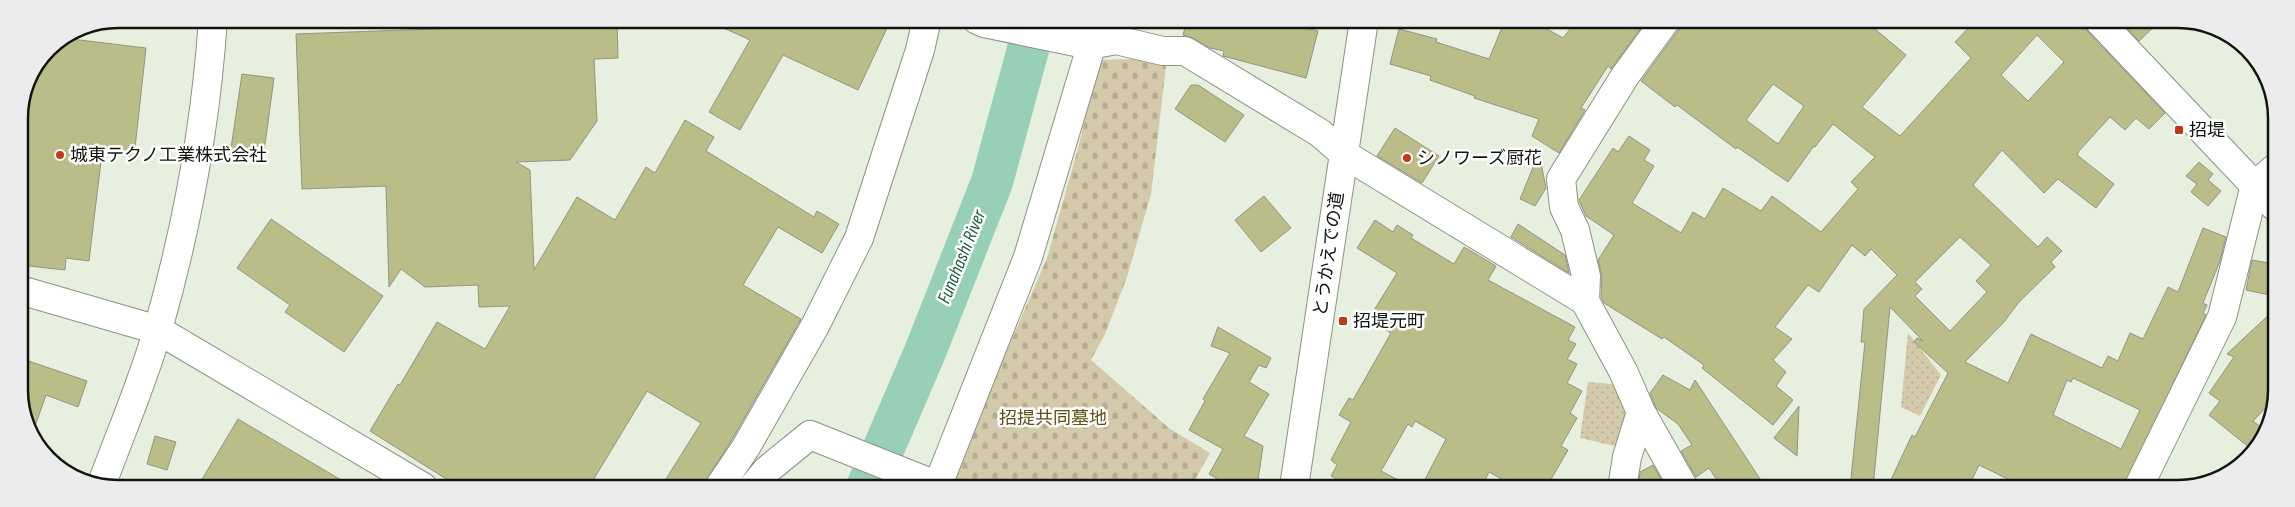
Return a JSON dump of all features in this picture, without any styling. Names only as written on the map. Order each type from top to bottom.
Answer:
[{"type":"street","points":[[105,479],[158,330],[188,209],[210,68],[212,28]]},
{"type":"street","points":[[724,480],[746,447],[815,326],[859,238],[920,50],[925,28]]},
{"type":"street","points":[[1035,28],[1089,35],[1163,51],[1185,51],[1320,133],[1344,154],[1585,301],[1623,370],[1641,412],[1679,479]]},
{"type":"street","name":"とうかえでの道","points":[[1295,479],[1363,28]]},
{"type":"street","points":[[1585,301],[1586,276],[1575,230],[1564,207],[1562,179],[1625,76],[1660,28]]},
{"type":"street","points":[[2107,28],[2265,177],[2222,317],[2142,479]]},
{"type":"street","points":[[938,480],[1028,257],[1089,35]]},
{"type":"street","points":[[28,292],[158,330],[411,480]]},
{"type":"street","points":[[1624,479],[1641,412]]},
{"type":"street","points":[[759,480],[767,470],[810,435],[923,480]]},
{"type":"green space","name":"招提共同墓地","points":[[1167,58],[1151,194],[1126,280],[1105,334],[1091,360],[1170,429],[1210,453],[1195,479],[951,480],[1047,258],[1079,145],[1098,60]]},
{"type":"green space","points":[[1908,333],[1941,375],[1920,416],[1901,407]]},
{"type":"green space","points":[[1588,382],[1624,385],[1636,411],[1624,448],[1580,438]]},
{"type":"building","points":[[459,28],[617,28],[618,58],[594,59],[597,121],[570,160],[516,162],[530,170],[534,270],[577,197],[615,220],[646,167],[655,173],[685,120],[714,137],[706,151],[814,217],[817,211],[839,224],[822,253],[778,227],[743,285],[801,319],[734,436],[707,480],[666,480],[701,423],[647,391],[593,480],[448,480],[370,431],[437,322],[485,349],[510,306],[479,307],[478,285],[425,287],[401,269],[389,287],[386,186],[302,189],[296,34]]},
{"type":"building","points":[[724,28],[887,28],[858,90],[783,55],[740,130],[709,112],[750,40]]},
{"type":"building","points":[[1185,28],[1306,28],[1318,31],[1306,78],[1223,56],[1224,51],[1210,48],[1193,38],[1183,35]]},
{"type":"building","points":[[1502,28],[1545,28],[1563,38],[1571,28],[1641,28],[1611,69],[1608,66],[1581,108],[1585,110],[1559,153],[1532,136],[1539,119],[1474,98],[1475,96],[1430,80],[1431,76],[1390,64],[1399,29],[1437,39],[1436,42],[1489,59]]},
{"type":"building","points":[[1679,28],[1876,28],[1906,55],[1862,107],[1900,136],[1971,58],[1955,42],[1968,28],[2087,28],[2088,32],[2165,113],[2149,129],[2136,118],[2125,130],[2110,117],[2079,151],[2077,155],[2114,184],[2096,208],[2058,179],[2044,193],[2002,150],[1973,185],[2038,247],[2047,237],[2062,251],[2051,262],[2055,267],[2019,302],[2004,322],[1965,362],[2008,383],[2031,334],[2102,368],[2108,356],[2118,361],[2130,333],[2143,339],[2168,287],[2178,292],[2203,228],[2226,237],[2220,261],[2203,303],[2207,305],[2203,313],[2206,315],[2127,479],[2008,479],[1979,465],[1972,479],[1891,479],[1912,435],[1915,437],[1948,373],[1914,342],[1917,338],[1923,341],[1890,307],[1874,479],[1851,479],[1865,342],[1861,342],[1864,309],[1897,275],[1871,249],[1865,256],[1852,245],[1819,292],[1808,285],[1775,327],[1792,339],[1773,360],[1786,372],[1776,386],[1793,400],[1773,425],[1702,368],[1704,365],[1664,337],[1662,339],[1604,303],[1601,297],[1602,276],[1598,260],[1614,235],[1586,216],[1579,200],[1613,148],[1618,152],[1629,136],[1650,150],[1644,160],[1654,166],[1632,203],[1681,233],[1693,212],[1705,219],[1723,188],[1761,211],[1772,196],[1821,232],[1858,189],[1851,182],[1875,157],[1833,124],[1814,146],[1788,182],[1737,147],[1736,149],[1641,81]],"holes":[[[2037,35],[2064,62],[2028,101],[2001,75]],[[1773,84],[1804,106],[1778,144],[1746,120]],[[1960,237],[1991,265],[1976,281],[1987,292],[1950,331],[1915,296],[1922,289],[1915,282]],[[2073,378],[2140,410],[2121,449],[2053,415],[2067,380],[2071,382]]]},
{"type":"building","points":[[2127,28],[2153,28],[2139,41]]},
{"type":"building","name":"城東テクノ工業株式会社","points":[[74,39],[146,48],[134,157],[102,153],[89,261],[66,258],[65,270],[28,266],[28,106],[34,83],[50,58]]},
{"type":"building","points":[[242,74],[274,78],[263,159],[230,155]]},
{"type":"building","points":[[1191,85],[1198,85],[1244,115],[1225,142],[1175,109]]},
{"type":"building","name":"シノワーズ厨花","points":[[1395,128],[1439,156],[1422,183],[1377,156]]},
{"type":"building","points":[[1539,153],[1546,188],[1535,206],[1520,199]]},
{"type":"building","points":[[2199,162],[2213,174],[2208,180],[2221,191],[2208,206],[2191,192],[2197,184],[2186,176]]},
{"type":"building","points":[[1264,196],[1291,228],[1261,252],[1235,220]]},
{"type":"building","points":[[271,219],[383,296],[344,352],[285,312],[290,305],[237,268]]},
{"type":"building","points":[[1375,220],[1393,232],[1397,225],[1413,235],[1411,238],[1454,264],[1464,247],[1496,266],[1488,280],[1575,327],[1568,340],[1576,344],[1567,359],[1577,364],[1567,383],[1582,391],[1570,413],[1577,418],[1561,446],[1568,450],[1551,479],[1502,479],[1489,472],[1485,479],[1425,479],[1446,439],[1415,421],[1412,427],[1408,424],[1381,471],[1397,479],[1338,479],[1331,476],[1337,465],[1331,460],[1351,422],[1339,415],[1349,398],[1353,400],[1391,333],[1368,320],[1397,273],[1357,248]]},
{"type":"building","points":[[1518,224],[1565,255],[1569,273],[1511,237]]},
{"type":"building","points":[[2252,260],[2268,263],[2268,295],[2246,290]]},
{"type":"building","points":[[2268,316],[2268,389],[2266,407],[2253,421],[2260,426],[2247,446],[2209,415],[2220,401],[2209,393],[2234,357],[2227,354]]},
{"type":"building","points":[[1218,327],[1271,358],[1266,368],[1259,365],[1249,382],[1269,394],[1244,436],[1263,446],[1258,479],[1218,479],[1209,474],[1223,449],[1189,430],[1205,401],[1203,399],[1230,353],[1211,346]]},
{"type":"building","points":[[28,361],[87,381],[78,407],[46,395],[35,426],[28,401]]},
{"type":"building","points":[[1663,375],[1690,390],[1695,380],[1760,479],[1716,479],[1709,468],[1696,477],[1681,451],[1692,445],[1678,424],[1656,408],[1650,393]]},
{"type":"building","points":[[1799,406],[1797,456],[1774,438]]},
{"type":"building","points":[[238,419],[341,480],[202,480]]},
{"type":"building","points":[[155,436],[176,442],[167,470],[147,464]]},
{"type":"building","points":[[1653,465],[1661,479],[1639,479],[1640,472]]},
{"type":"waterway","name":"Funahashi River","points":[[870,480],[925,352],[992,182],[1034,28]]},
{"type":"place","name":"招堤","points":[[2179,130]]},
{"type":"place","name":"城東テクノ工業株式会社","points":[[60,155]]},
{"type":"place","name":"シノワーズ厨花","points":[[1407,158]]},
{"type":"place","name":"招堤元町","points":[[1343,321]]}]
